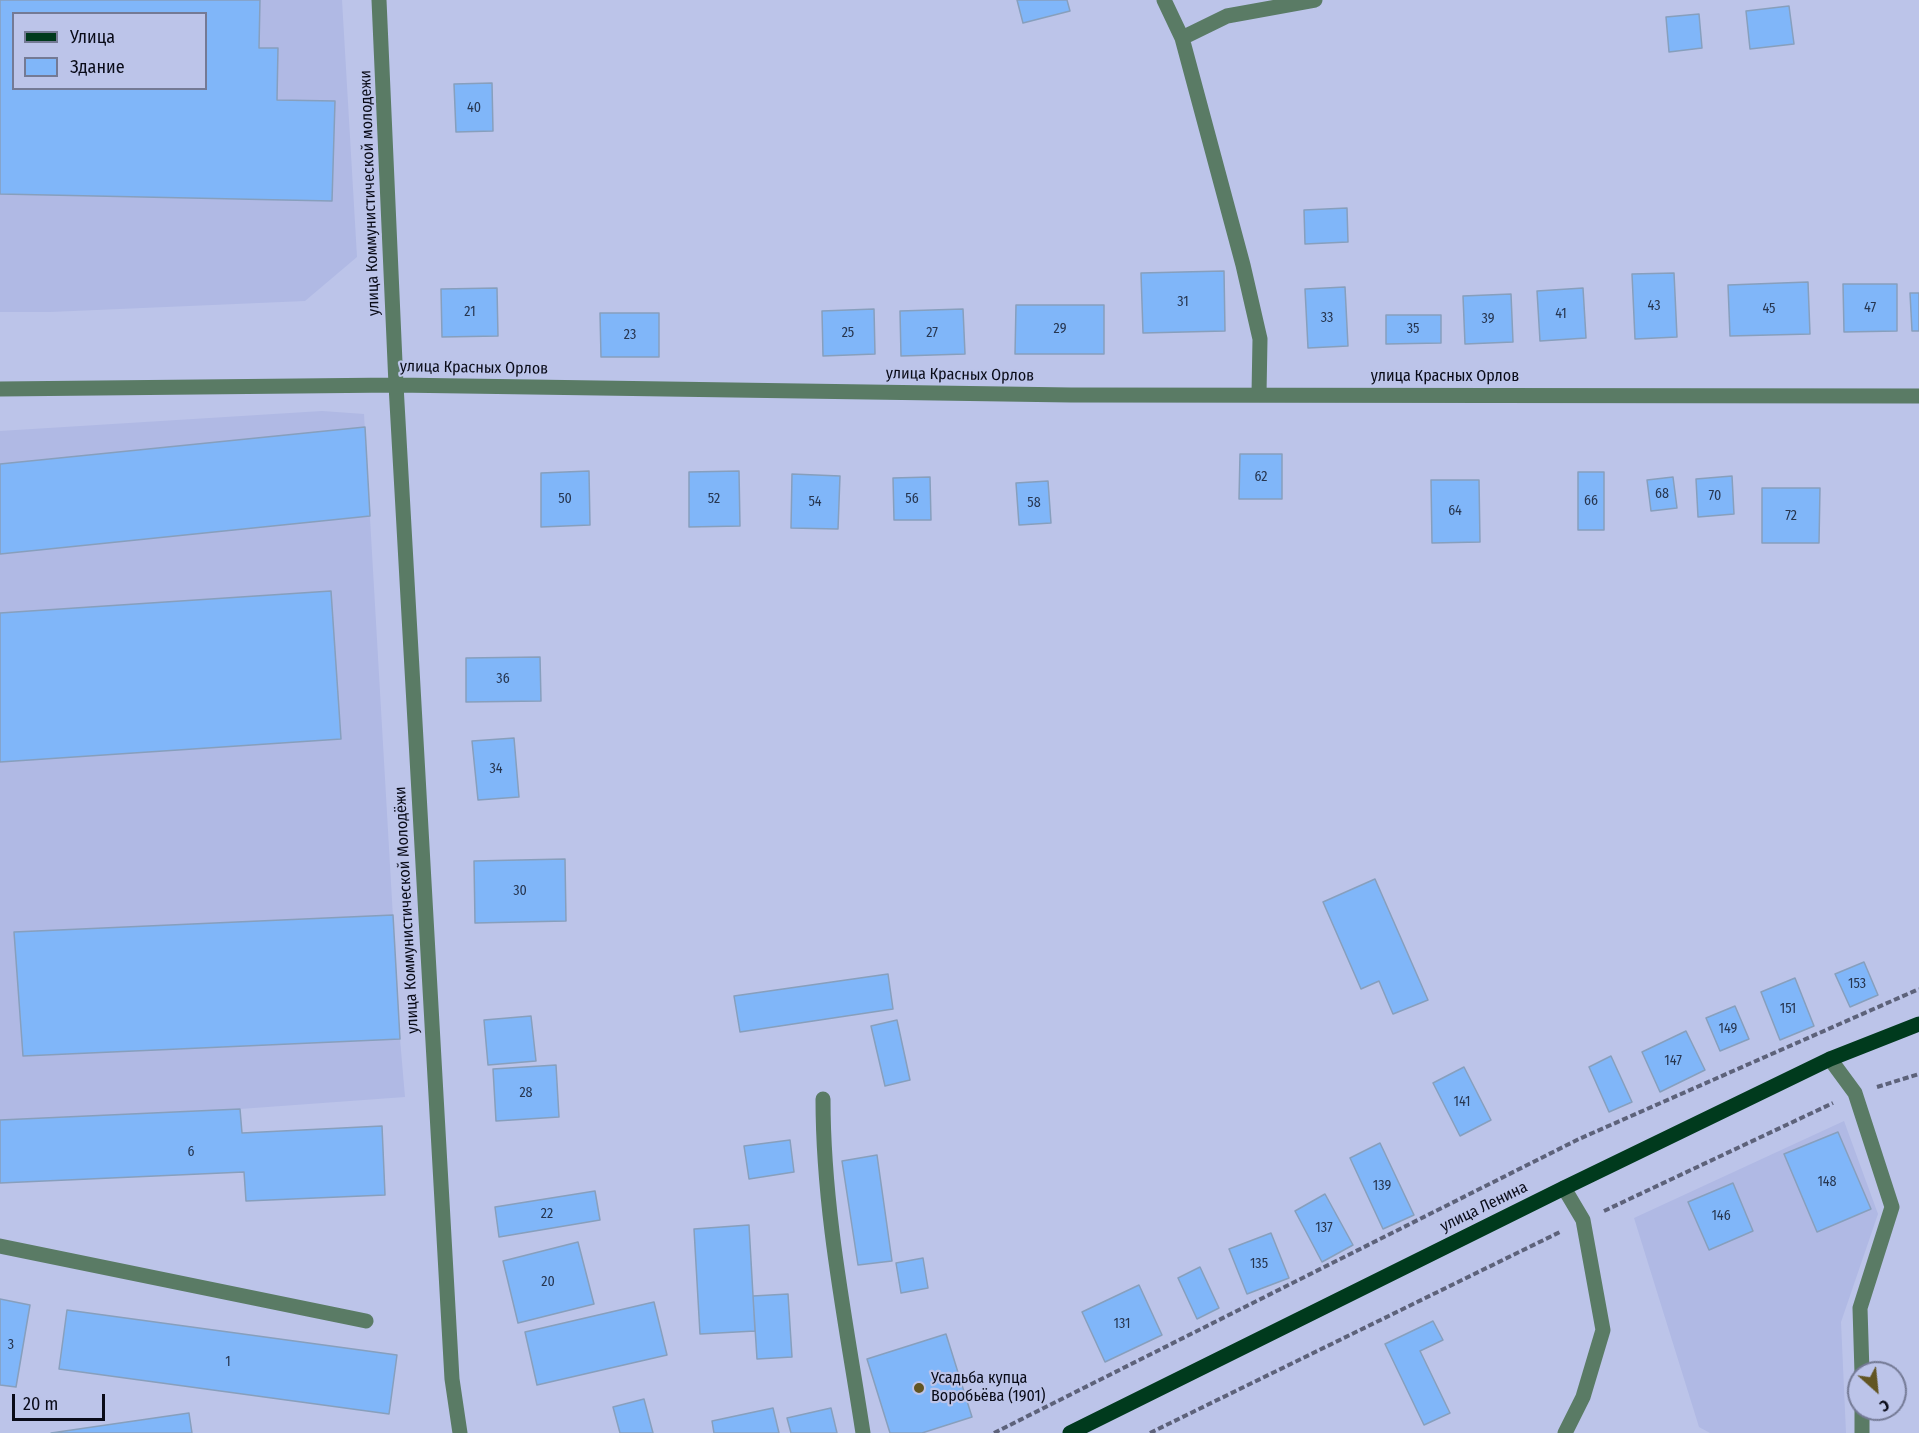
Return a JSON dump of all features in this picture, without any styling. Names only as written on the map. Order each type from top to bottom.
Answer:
[{"type":"main road","name":"улица Ленина","points":[[1070,1433],[1830,1059],[1919,1024]]},
{"type":"street","name":"улица Коммунистической молодежи","points":[[380,0],[396,385]]},
{"type":"street","points":[[1164,0],[1182,38],[1243,266],[1260,339],[1259,394]]},
{"type":"street","points":[[1182,38],[1227,16],[1315,0]]},
{"type":"street","name":"улица Красных Орлов","points":[[0,389],[396,385],[1071,395],[1919,396]]},
{"type":"street","name":"улица Коммунистической Молодёжи","points":[[396,385],[452,1379],[460,1433]]},
{"type":"street","points":[[1830,1059],[1854,1093],[1892,1207],[1860,1308],[1862,1361]]},
{"type":"street","points":[[823,1099],[823,1148],[832,1232],[863,1433]]},
{"type":"street","points":[[1564,1188],[1583,1220],[1604,1330],[1583,1397],[1565,1433]]},
{"type":"street","points":[[0,1246],[366,1321]]},
{"type":"path","points":[[994,1433],[1580,1139],[1919,989]]},
{"type":"path","points":[[1150,1433],[1583,1220],[1854,1093],[1919,1074]]},
{"type":"shaded area","points":[[0,0],[342,0],[357,257],[305,301],[50,312],[0,312]]},
{"type":"shaded area","points":[[322,411],[364,414],[405,1097],[240,1109],[0,1120],[0,431]]},
{"type":"shaded area","points":[[1844,1121],[1878,1214],[1841,1322],[1846,1433],[1710,1433],[1699,1427],[1634,1218]]},
{"type":"building","points":[[0,0],[260,0],[259,48],[278,48],[277,100],[335,101],[332,201],[0,194]]},
{"type":"building","points":[[1017,0],[1067,0],[1070,11],[1023,23]]},
{"type":"building","points":[[1789,6],[1794,44],[1750,49],[1746,11]]},
{"type":"building","points":[[1699,14],[1702,48],[1669,52],[1666,17]]},
{"type":"building","points":[[492,83],[493,131],[456,132],[454,84]]},
{"type":"building","points":[[1347,208],[1348,242],[1305,244],[1304,210]]},
{"type":"building","points":[[1224,271],[1225,331],[1143,333],[1141,273]]},
{"type":"building","points":[[1674,273],[1677,337],[1635,339],[1632,274]]},
{"type":"building","points":[[1808,282],[1810,334],[1730,336],[1728,285]]},
{"type":"building","points":[[1843,284],[1897,284],[1897,331],[1844,332]]},
{"type":"building","points":[[1345,287],[1348,346],[1308,348],[1305,289]]},
{"type":"building","points":[[497,288],[498,336],[442,337],[441,289]]},
{"type":"building","points":[[1583,288],[1586,338],[1540,341],[1537,291]]},
{"type":"building","points":[[1910,293],[1919,293],[1919,331],[1912,331]]},
{"type":"building","points":[[1511,294],[1513,342],[1465,344],[1463,296]]},
{"type":"building","points":[[1016,305],[1104,305],[1104,354],[1015,354]]},
{"type":"building","points":[[874,309],[875,354],[823,356],[822,311]]},
{"type":"building","points":[[963,309],[965,354],[901,356],[900,311]]},
{"type":"building","points":[[600,313],[659,313],[659,357],[601,357]]},
{"type":"building","points":[[1386,315],[1441,315],[1441,343],[1386,344]]},
{"type":"building","points":[[365,427],[370,516],[0,554],[0,464]]},
{"type":"building","points":[[1240,454],[1282,454],[1282,499],[1239,499]]},
{"type":"building","points":[[589,471],[590,525],[541,527],[541,473]]},
{"type":"building","points":[[739,471],[740,526],[689,527],[689,472]]},
{"type":"building","points":[[1578,472],[1604,472],[1604,530],[1578,530]]},
{"type":"building","points":[[792,474],[840,476],[838,529],[791,528]]},
{"type":"building","points":[[1732,476],[1734,514],[1698,517],[1696,479]]},
{"type":"building","points":[[930,477],[931,520],[894,520],[893,478]]},
{"type":"building","points":[[1673,477],[1677,508],[1651,511],[1647,480]]},
{"type":"building","points":[[1431,480],[1479,480],[1480,542],[1432,543]]},
{"type":"building","points":[[1048,481],[1051,523],[1019,525],[1016,483]]},
{"type":"building","points":[[1762,488],[1820,488],[1819,543],[1762,543]]},
{"type":"building","points":[[331,591],[341,739],[0,762],[0,613]]},
{"type":"building","points":[[540,657],[541,701],[466,702],[466,658]]},
{"type":"building","points":[[514,738],[519,797],[478,800],[472,741]]},
{"type":"building","points":[[565,859],[566,921],[475,923],[474,861]]},
{"type":"building","points":[[1375,879],[1428,1000],[1393,1014],[1379,981],[1361,989],[1323,902]]},
{"type":"building","points":[[393,915],[400,1039],[23,1056],[14,932]]},
{"type":"building","points":[[1864,962],[1878,995],[1850,1007],[1835,974]]},
{"type":"building","points":[[888,974],[893,1009],[740,1032],[734,996]]},
{"type":"building","points":[[1795,978],[1814,1026],[1780,1040],[1761,992]]},
{"type":"building","points":[[1735,1006],[1749,1039],[1720,1051],[1706,1018]]},
{"type":"building","points":[[531,1016],[536,1061],[488,1065],[484,1020]]},
{"type":"building","points":[[897,1020],[910,1080],[885,1086],[871,1026]]},
{"type":"building","points":[[1686,1031],[1705,1070],[1660,1092],[1642,1052]]},
{"type":"building","points":[[1611,1056],[1632,1102],[1609,1112],[1589,1067]]},
{"type":"building","points":[[556,1065],[559,1117],[496,1121],[493,1069]]},
{"type":"building","points":[[1464,1067],[1491,1120],[1460,1136],[1433,1083]]},
{"type":"building","points":[[240,1109],[242,1133],[382,1126],[385,1195],[246,1201],[244,1172],[0,1183],[0,1120]]},
{"type":"building","points":[[1838,1132],[1871,1209],[1817,1232],[1784,1154]]},
{"type":"building","points":[[790,1140],[794,1172],[749,1179],[744,1146]]},
{"type":"building","points":[[1380,1143],[1414,1215],[1383,1229],[1350,1158]]},
{"type":"building","points":[[877,1155],[892,1261],[858,1265],[842,1161]]},
{"type":"building","points":[[1733,1183],[1753,1231],[1709,1250],[1688,1202]]},
{"type":"building","points":[[595,1191],[600,1220],[499,1237],[495,1207]]},
{"type":"building","points":[[1325,1194],[1353,1245],[1322,1262],[1295,1211]]},
{"type":"building","points":[[749,1225],[755,1331],[700,1334],[694,1229]]},
{"type":"building","points":[[1271,1233],[1289,1278],[1247,1294],[1229,1249]]},
{"type":"building","points":[[578,1242],[594,1304],[518,1323],[503,1261]]},
{"type":"building","points":[[923,1258],[928,1288],[901,1293],[896,1263]]},
{"type":"building","points":[[1200,1267],[1219,1308],[1197,1319],[1178,1278]]},
{"type":"building","points":[[1139,1285],[1162,1335],[1105,1362],[1082,1312]]},
{"type":"building","points":[[788,1294],[792,1357],[757,1359],[753,1296]]},
{"type":"building","points":[[0,1299],[30,1305],[16,1387],[0,1385]]},
{"type":"building","points":[[654,1302],[667,1355],[537,1385],[525,1332]]},
{"type":"building","points":[[67,1310],[397,1355],[389,1414],[59,1369]]},
{"type":"building","points":[[1433,1321],[1443,1340],[1420,1351],[1450,1413],[1424,1425],[1385,1344]]},
{"type":"building","name":"Усадьба купца Воробьёва (1901)","points":[[946,1334],[972,1417],[922,1433],[890,1433],[867,1359]]},
{"type":"building","points":[[644,1399],[653,1433],[620,1433],[613,1407]]},
{"type":"building","points":[[773,1408],[779,1433],[714,1433],[712,1421]]},
{"type":"building","points":[[831,1408],[837,1433],[791,1433],[787,1418]]},
{"type":"building","points":[[189,1413],[192,1433],[51,1433]]},
{"type":"place","name":"Усадьба купца Воробьёва (1901)","points":[[919,1388]]}]
